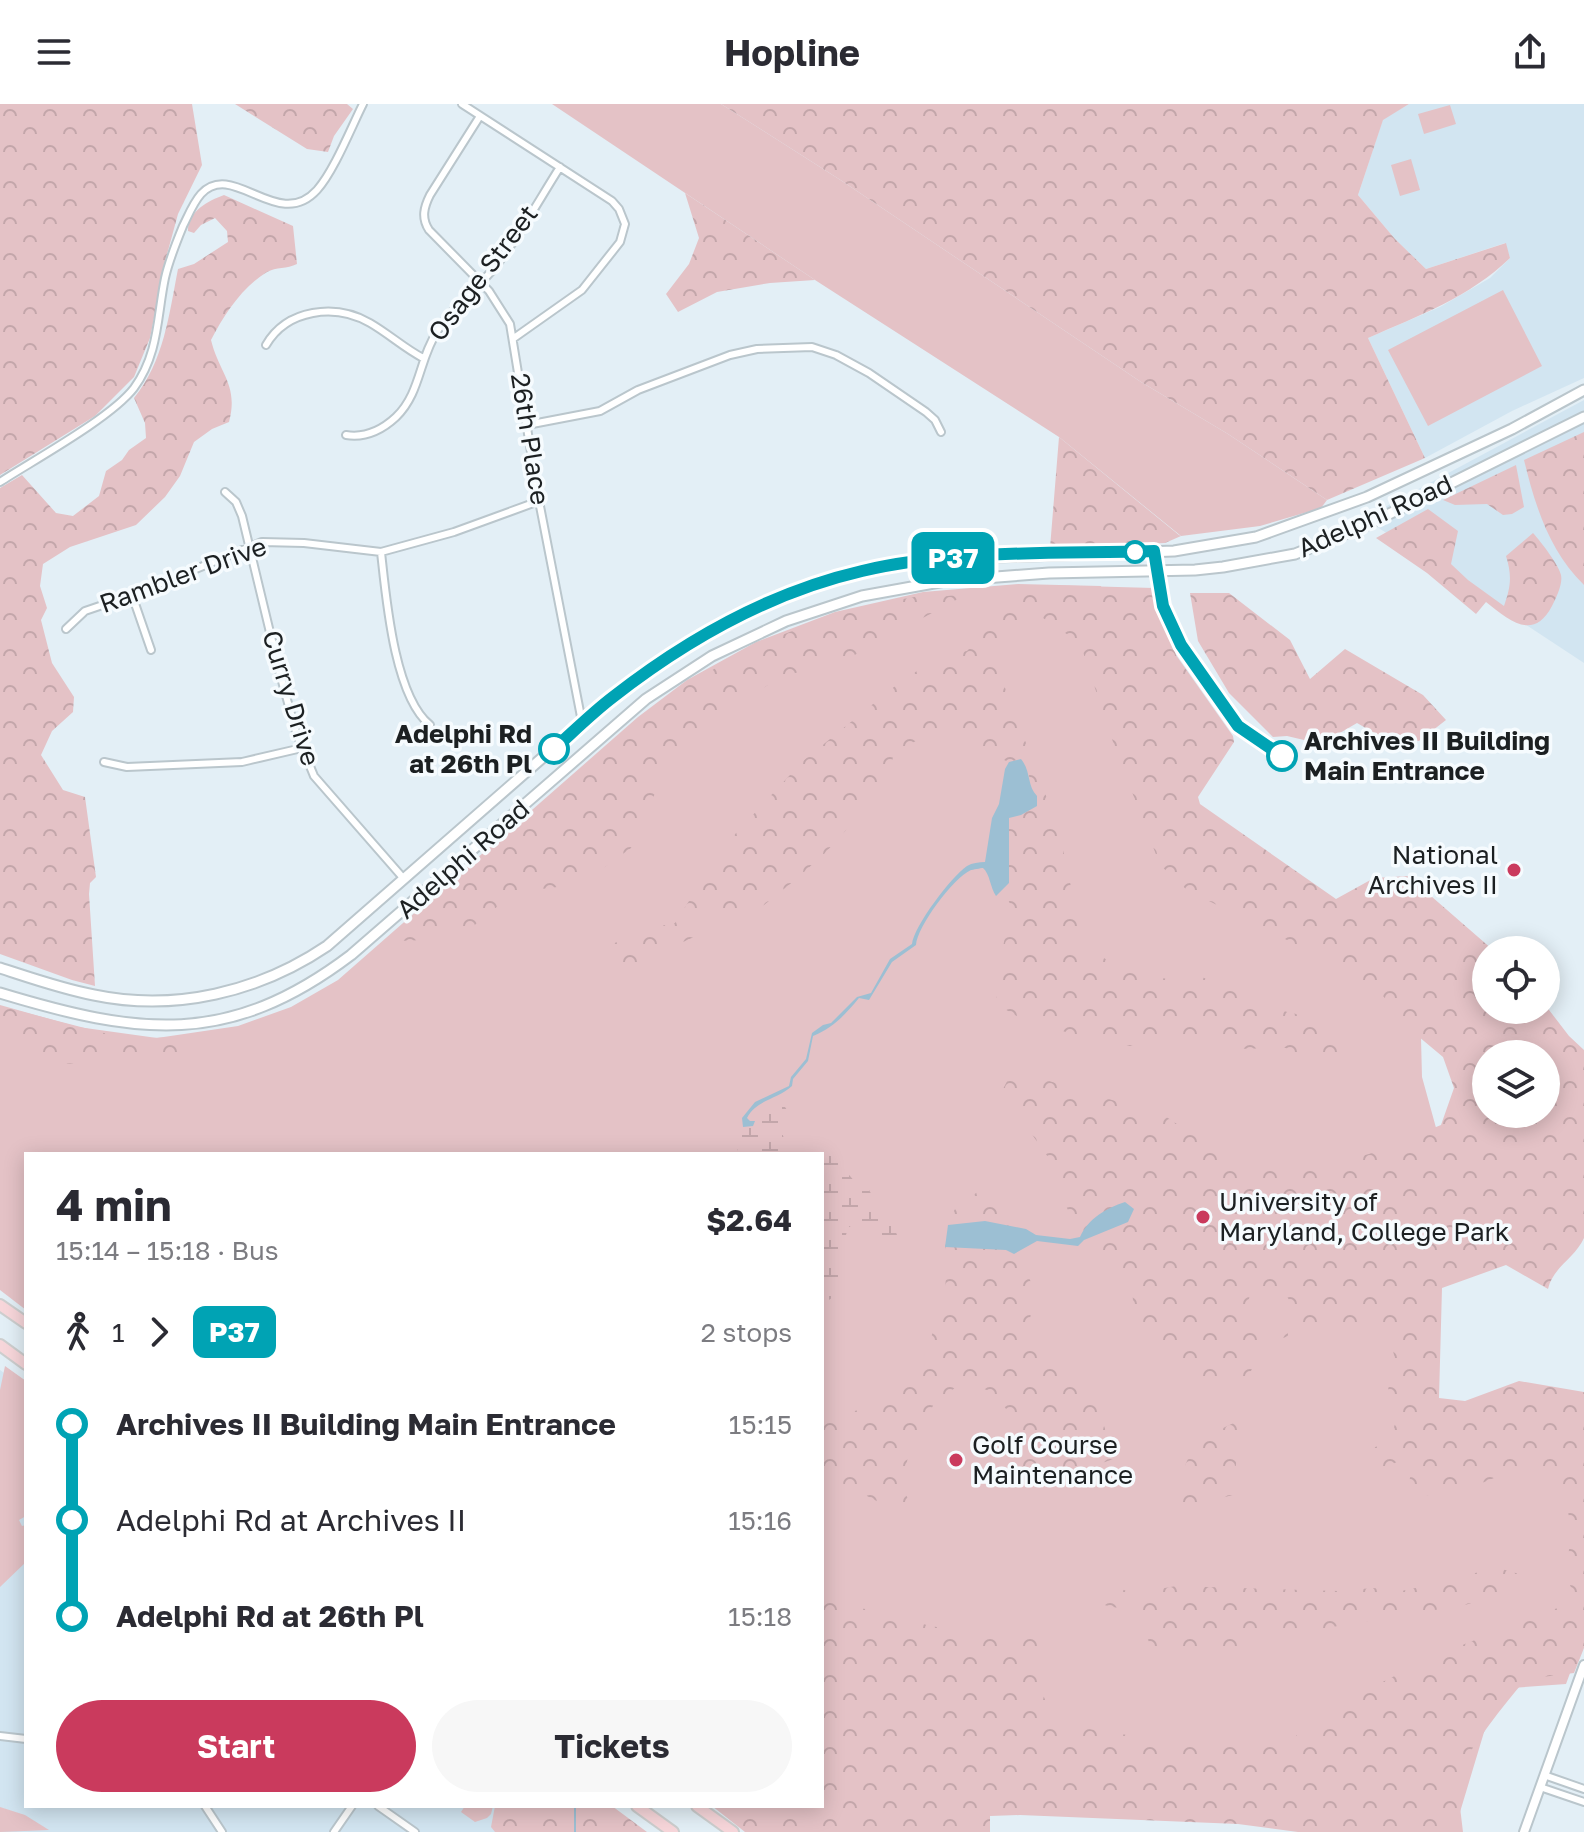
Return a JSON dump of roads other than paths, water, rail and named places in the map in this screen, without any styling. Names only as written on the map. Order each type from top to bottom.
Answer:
[{"type":"main road","name":"Adelphi Road","points":[[0,968],[80,992],[113,998],[164,1001],[216,994],[274,976],[311,957],[613,696],[681,648],[738,617],[806,588],[862,571],[939,559],[1174,551],[1256,537],[1367,497],[1512,429],[1584,390]]},
{"type":"main road","name":"Adelphi Road","points":[[0,993],[77,1016],[129,1025],[204,1023],[260,1008],[305,988],[367,943],[646,699],[712,656],[774,626],[862,596],[945,581],[1049,573],[1203,569],[1295,554],[1365,526],[1584,417]]},
{"type":"main road","points":[[0,1305],[24,1322]]},
{"type":"main road","points":[[0,1345],[24,1363]]},
{"type":"main road","points":[[640,1808],[673,1832]]},
{"type":"main road","points":[[700,1808],[733,1832]]},
{"type":"street","points":[[0,482],[94,420],[134,388],[153,351],[170,260],[190,212],[204,191],[217,185],[230,185],[277,203],[291,204],[304,200],[324,181],[363,104]]},
{"type":"street","points":[[462,104],[605,196],[622,214],[625,229],[620,242],[582,290],[514,338]]},
{"type":"street","name":"26th Place","points":[[480,116],[424,208],[426,225],[503,311],[514,338],[539,501],[583,724]]},
{"type":"street","name":"Osage Street","points":[[346,435],[370,434],[393,420],[415,391],[423,358],[442,323],[497,264],[560,167]]},
{"type":"street","points":[[266,345],[276,329],[288,320],[304,314],[332,313],[368,322],[423,358]]},
{"type":"street","points":[[527,425],[600,411],[638,390],[730,355],[757,349],[802,347],[826,351],[869,373],[926,412],[941,432]]},
{"type":"street","name":"Curry Drive","points":[[225,492],[236,502],[250,547],[280,674],[302,748],[314,776],[404,879]]},
{"type":"street","name":"Rambler Drive","points":[[66,629],[85,611],[262,542],[288,541],[381,552],[454,532],[539,501]]},
{"type":"street","points":[[381,552],[387,605],[408,692],[422,718],[430,725]]},
{"type":"street","points":[[132,595],[151,650]]},
{"type":"street","points":[[104,762],[127,767],[242,762],[302,748]]},
{"type":"street","points":[[1524,1832],[1584,1665]]},
{"type":"street","points":[[0,1736],[24,1739]]},
{"type":"street","points":[[1544,1775],[1584,1789]]},
{"type":"street","points":[[1540,1787],[1584,1802]]},
{"type":"street","points":[[206,1808],[222,1832]]},
{"type":"street","points":[[334,1832],[351,1808]]},
{"type":"street","points":[[381,1808],[415,1832]]},
{"type":"water","points":[[1021,759],[1037,796],[1037,806],[1009,818],[1009,883],[996,896],[983,868],[971,870],[955,883],[929,915],[916,945],[892,962],[869,1000],[859,998],[838,1020],[813,1036],[808,1061],[793,1079],[792,1086],[756,1107],[747,1118],[755,1121],[753,1126],[743,1127],[742,1118],[755,1102],[789,1086],[791,1077],[806,1059],[812,1033],[831,1023],[857,997],[871,993],[890,959],[912,944],[926,914],[952,880],[967,866],[985,862],[992,818],[999,804],[1005,769],[1009,762]]},
{"type":"water","points":[[1125,1202],[1134,1209],[1128,1222],[1084,1240],[1078,1246],[1037,1241],[1014,1254],[1006,1250],[945,1247],[948,1225],[985,1221],[1026,1229],[1036,1235],[1070,1239],[1080,1237],[1098,1215]]},
{"type":"waterway","points":[[575,1808],[575,1832]]},
{"type":"place","name":"Adelphi Rd at 26th Pl","points":[[554,749]]},
{"type":"place","name":"Archives II Building Main Entrance","points":[[1282,756]]},
{"type":"place","name":"National Archives II","points":[[1514,870]]},
{"type":"place","name":"University of Maryland, College Park","points":[[1203,1217]]},
{"type":"place","name":"Golf Course Maintenance","points":[[956,1460]]}]
